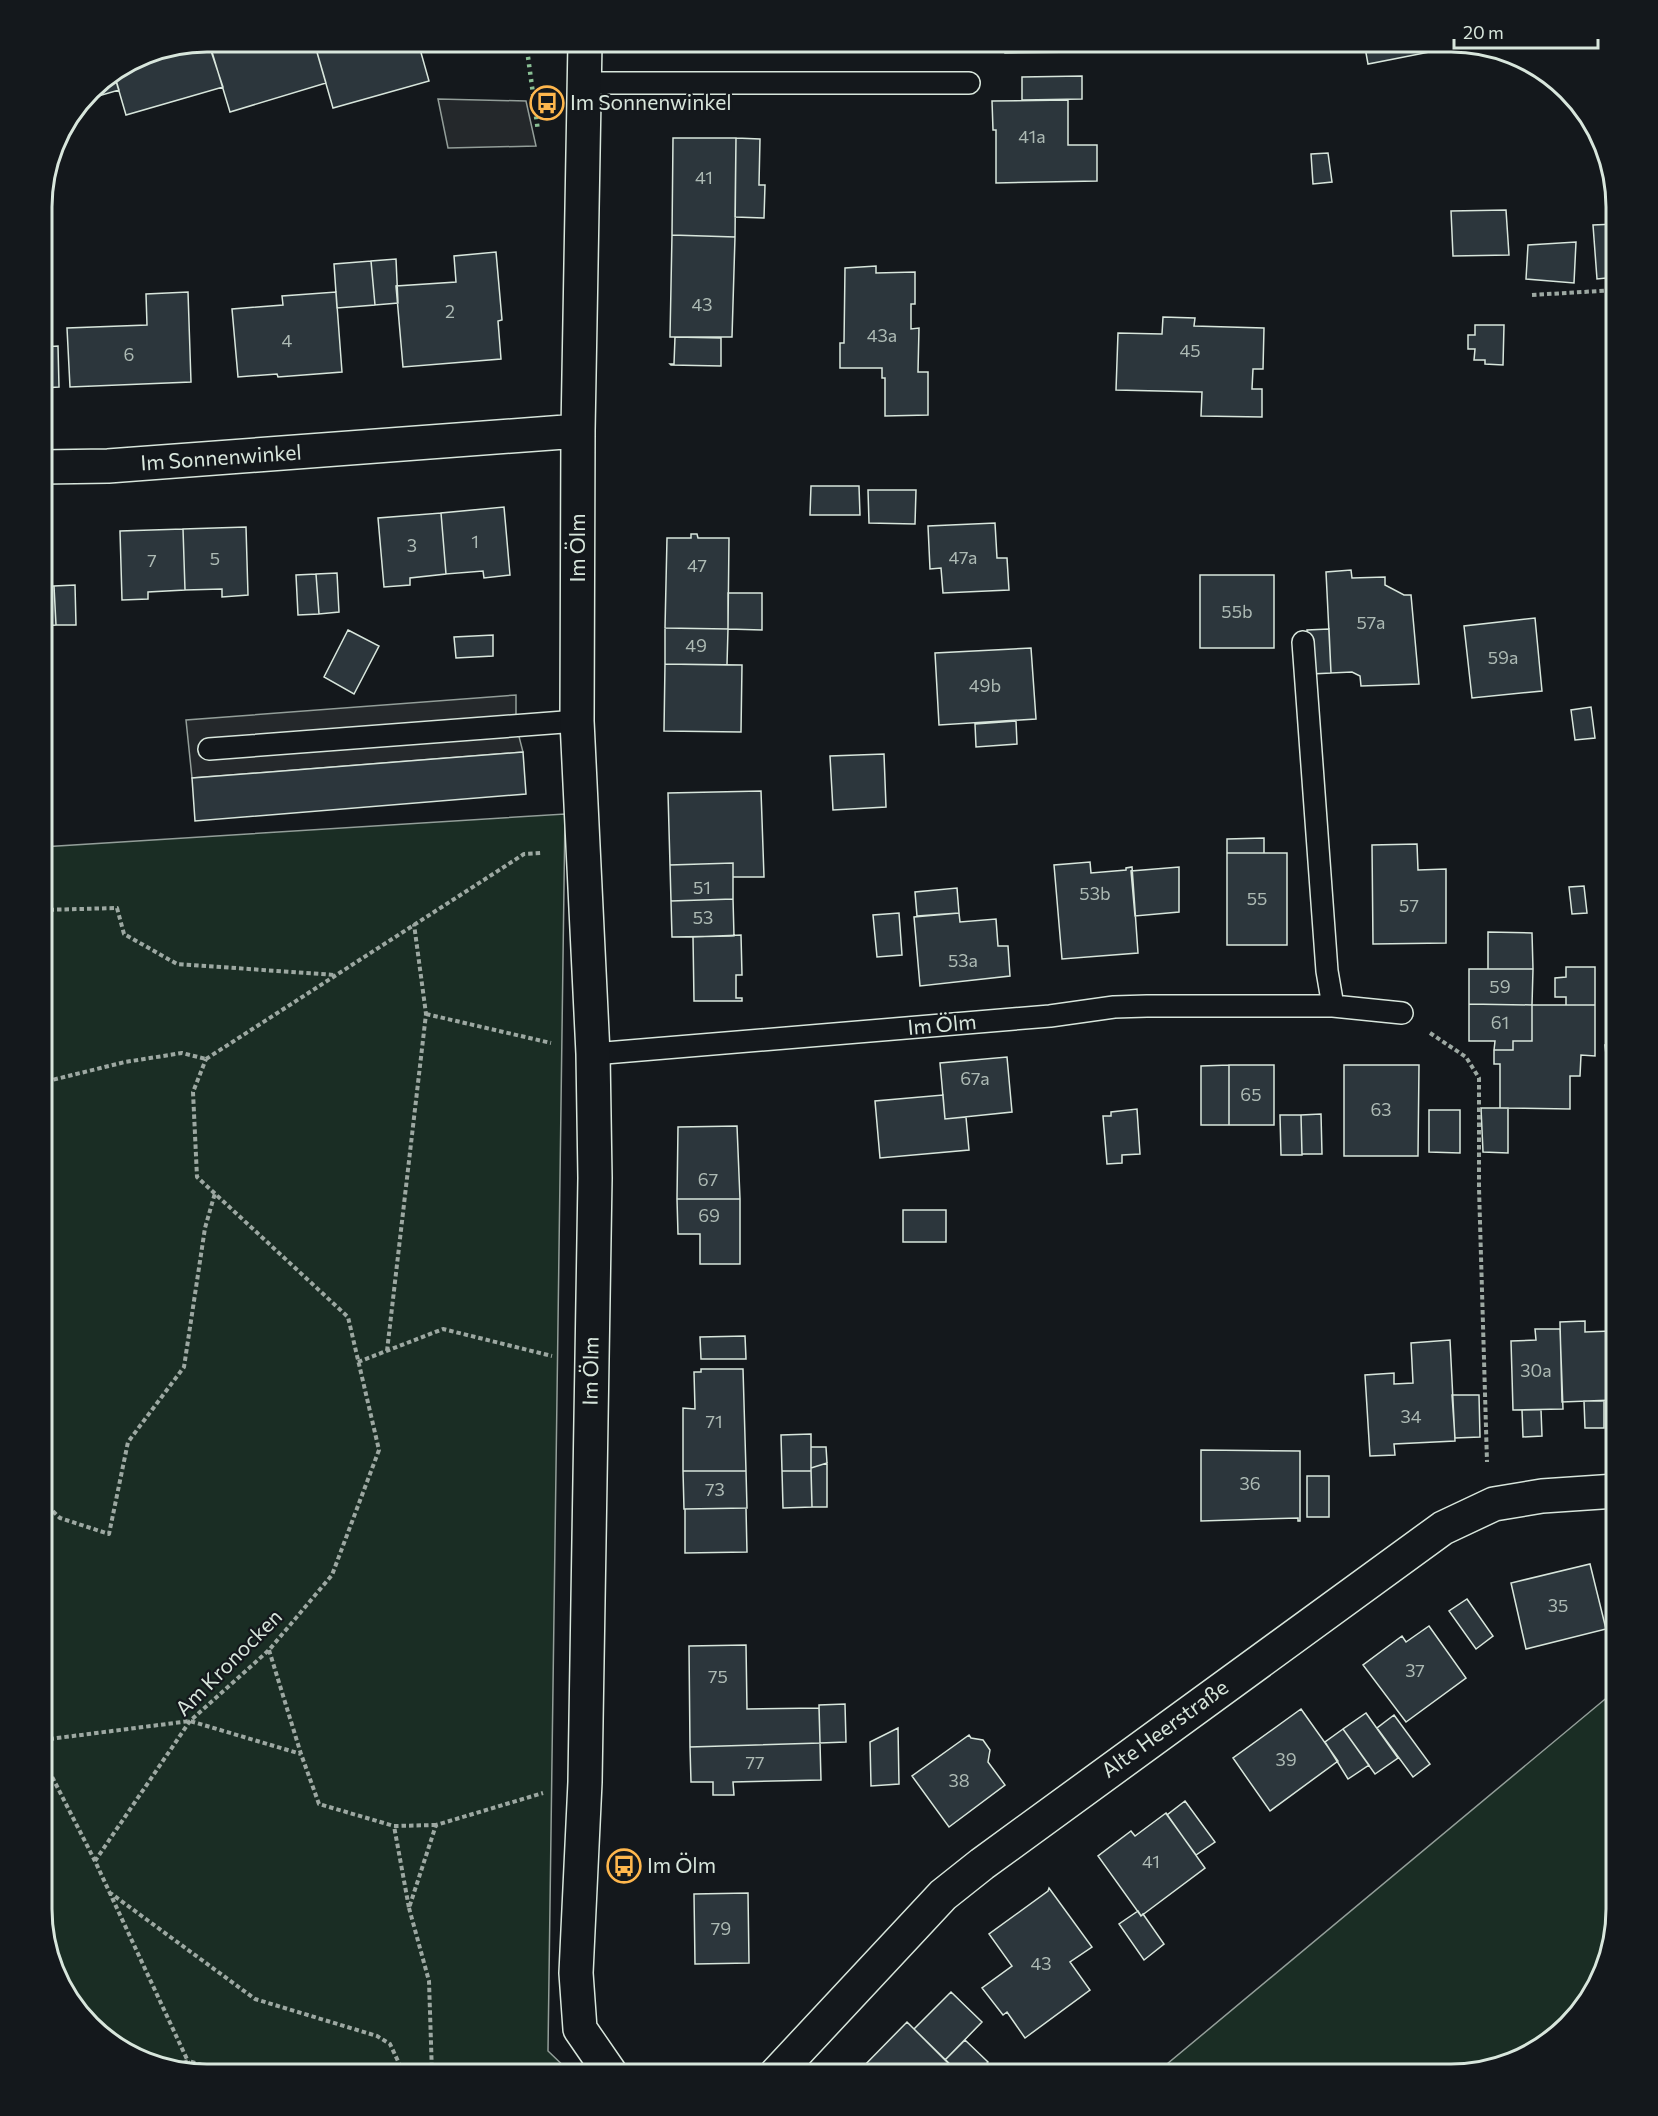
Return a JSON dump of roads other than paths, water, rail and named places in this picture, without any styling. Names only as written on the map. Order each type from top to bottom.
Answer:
[{"type":"street","name":"Im Ölm","points":[[585,52],[578,431],[577,721],[594,1054],[595,1178],[585,1782],[576,1973],[580,2030],[604,2064]]},
{"type":"street","name":"Im Sonnenwinkel","points":[[53,467],[108,466],[578,431]]},
{"type":"street","name":"Alte Heerstraße","points":[[785,2064],[943,1895],[982,1864],[1443,1528],[1494,1504],[1542,1496],[1606,1492]]},
{"type":"lane","points":[[584,83],[969,83]]},
{"type":"lane","points":[[1303,642],[1327,971],[1333,1006]]},
{"type":"lane","points":[[209,750],[577,721]]},
{"type":"lane","name":"Im Ölm","points":[[594,1054],[1038,1017],[1114,1007],[1333,1006],[1401,1013]]},
{"type":"place","name":"Im Sonnenwinkel","points":[[547,103]]},
{"type":"place","name":"Im Ölm","points":[[624,1866]]}]
